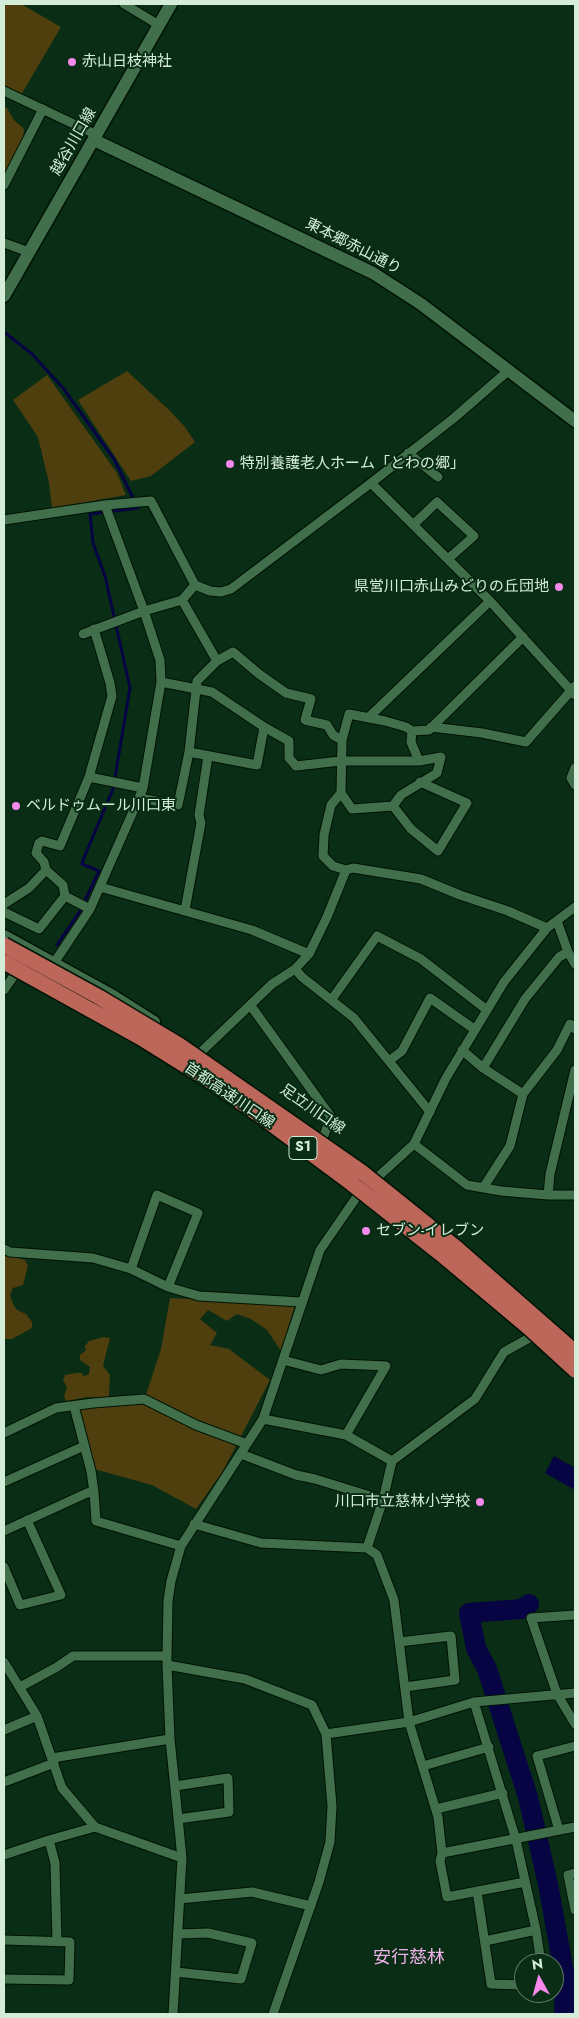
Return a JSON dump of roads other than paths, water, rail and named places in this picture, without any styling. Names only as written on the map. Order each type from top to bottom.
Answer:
[{"type":"highway","name":"首都高速川口線","points":[[4,945],[100,997],[179,1045],[363,1173],[454,1246],[575,1352]]},
{"type":"highway","name":"首都高速川口線","points":[[4,962],[142,1038],[258,1114],[351,1183],[441,1254],[528,1327],[575,1370]]},
{"type":"main road","name":"越谷川口線","points":[[4,296],[171,4]]},
{"type":"main road","name":"東本郷赤山通り","points":[[96,137],[373,273],[422,304],[575,421]]},
{"type":"main road","name":"足立川口線","points":[[4,936],[113,996],[201,1052],[324,1138],[444,1230],[575,1346]]},
{"type":"main road","points":[[9,972],[93,1017],[187,1072],[245,1110],[312,1159],[426,1248],[531,1337],[575,1378]]},
{"type":"street","points":[[124,4],[159,25]]},
{"type":"street","points":[[4,91],[96,137]]},
{"type":"street","points":[[4,185],[43,109]]},
{"type":"street","points":[[4,244],[29,252]]},
{"type":"street","points":[[4,520],[151,500],[195,585],[210,591],[221,592],[230,589],[371,483],[454,418],[509,370]]},
{"type":"street","points":[[408,453],[438,477]]},
{"type":"street","points":[[371,483],[490,601],[574,690],[526,742],[482,733],[431,727]]},
{"type":"street","points":[[413,525],[438,502],[474,536],[448,559]]},
{"type":"street","points":[[54,963],[90,909],[143,788],[161,682],[160,660],[105,505]]},
{"type":"street","points":[[83,634],[144,611],[182,600],[195,585]]},
{"type":"street","points":[[182,600],[217,660]]},
{"type":"street","points":[[368,718],[490,601]]},
{"type":"street","points":[[4,912],[39,929],[65,896],[63,885],[46,870],[44,862],[36,853],[39,843],[42,842],[60,846],[89,777],[112,696],[94,629]]},
{"type":"street","points":[[161,682],[212,692],[264,727],[289,741],[289,758],[296,766],[340,761],[419,761],[441,757],[437,773],[401,795],[393,806],[352,809],[340,793],[340,761],[342,740],[349,714],[406,727],[412,731],[428,730],[523,637]]},
{"type":"street","points":[[139,798],[178,805],[189,752],[197,680],[217,660],[233,652],[286,693],[311,699],[305,720],[327,726],[333,735],[342,740]]},
{"type":"street","points":[[189,752],[257,765],[264,727]]},
{"type":"street","points":[[412,731],[411,742],[419,761]]},
{"type":"street","points":[[185,910],[201,822],[199,816],[208,756]]},
{"type":"street","points":[[575,768],[571,778],[575,785]]},
{"type":"street","points":[[89,777],[143,788]]},
{"type":"street","points":[[393,806],[411,829],[438,851],[467,803],[420,782]]},
{"type":"street","points":[[340,793],[330,805],[324,835],[323,856],[333,866],[346,870],[353,868],[421,879],[460,895],[508,911],[547,928]]},
{"type":"street","points":[[4,904],[29,888],[46,870]]},
{"type":"street","points":[[201,1052],[272,984],[295,969],[309,954],[327,917],[346,870]]},
{"type":"street","points":[[100,887],[252,930],[309,954]]},
{"type":"street","points":[[65,896],[90,909]]},
{"type":"street","points":[[173,2014],[182,1858],[170,1740],[167,1661],[171,1582],[181,1546],[262,1419],[320,1250],[358,1195],[414,1144],[446,1078],[504,982],[547,928],[575,907]]},
{"type":"street","points":[[557,921],[568,952],[575,964]]},
{"type":"street","points":[[332,999],[377,936],[421,959],[487,1010]]},
{"type":"street","points":[[484,1068],[525,999],[559,957],[568,952]]},
{"type":"street","points":[[295,969],[302,977],[354,1018],[430,1112]]},
{"type":"street","points":[[4,990],[9,972]]},
{"type":"street","points":[[389,1061],[402,1051],[430,998],[474,1029]]},
{"type":"street","points":[[251,1006],[331,1117],[324,1138]]},
{"type":"street","points":[[483,1188],[510,1146],[523,1094],[557,1050],[570,1024],[575,1028]]},
{"type":"street","points":[[462,1050],[484,1068],[523,1094]]},
{"type":"street","points":[[548,1196],[550,1174],[575,1070]]},
{"type":"street","points":[[414,1144],[467,1185],[548,1196],[575,1195]]},
{"type":"street","points":[[131,1269],[157,1195],[198,1213],[168,1287]]},
{"type":"street","points":[[4,1249],[10,1252],[93,1258],[131,1269],[168,1287],[199,1296],[301,1302]]},
{"type":"street","points":[[367,1548],[383,1500],[392,1461],[475,1399],[504,1352],[531,1337]]},
{"type":"street","points":[[283,1360],[320,1370],[341,1364],[386,1366],[346,1435]]},
{"type":"street","points":[[4,1433],[56,1408],[93,1402],[144,1400],[196,1425],[247,1444]]},
{"type":"street","points":[[74,1406],[94,1492],[96,1521],[181,1546]]},
{"type":"street","points":[[262,1419],[346,1435],[392,1461]]},
{"type":"street","points":[[4,1482],[84,1446]]},
{"type":"street","points":[[241,1454],[296,1475],[383,1500]]},
{"type":"street","points":[[4,1530],[86,1493],[94,1492]]},
{"type":"street","points":[[4,1568],[20,1605],[61,1595],[27,1520]]},
{"type":"street","points":[[194,1524],[261,1543],[367,1548],[377,1555],[394,1600],[409,1722],[436,1809],[442,1853],[440,1861],[447,1897],[525,1882]]},
{"type":"street","points":[[575,1615],[531,1618],[557,1694],[575,1724]]},
{"type":"street","points":[[399,1642],[451,1636],[456,1680],[405,1687]]},
{"type":"street","points":[[20,1687],[73,1656],[167,1661],[246,1679],[312,1705],[326,1734],[332,1806],[330,1842],[273,2014]]},
{"type":"street","points":[[4,1662],[37,1716],[62,1788],[95,1827],[182,1858]]},
{"type":"street","points":[[326,1734],[409,1722],[474,1702],[575,1693]]},
{"type":"street","points":[[474,1702],[516,1840],[539,1953]]},
{"type":"street","points":[[4,1730],[37,1716]]},
{"type":"street","points":[[4,1782],[53,1760],[170,1740]]},
{"type":"street","points":[[559,1830],[537,1756],[575,1746]]},
{"type":"street","points":[[423,1766],[489,1747]]},
{"type":"street","points":[[176,1786],[228,1778],[229,1812],[178,1819]]},
{"type":"street","points":[[436,1809],[503,1793]]},
{"type":"street","points":[[4,1856],[49,1840],[95,1827]]},
{"type":"street","points":[[442,1853],[575,1827]]},
{"type":"street","points":[[49,1840],[55,1863],[57,1942]]},
{"type":"street","points":[[575,1873],[568,1875],[575,1910]]},
{"type":"street","points":[[477,1891],[491,1984],[514,1985]]},
{"type":"street","points":[[180,1899],[252,1892],[310,1906]]},
{"type":"street","points":[[485,1941],[536,1930]]},
{"type":"street","points":[[176,1972],[240,1979],[252,1943],[208,1933],[178,1934]]},
{"type":"street","points":[[4,1940],[70,1942],[68,1980],[4,1978]]},
{"type":"street","points":[[175,2004],[178,2014]]},
{"type":"waterway","points":[[4,332],[32,354],[63,388],[114,459],[138,508],[90,514],[93,543],[105,576],[130,688],[113,789],[82,864],[99,871],[80,911],[57,945]]},
{"type":"waterway","points":[[529,1604],[522,1609],[469,1613],[476,1648],[487,1669],[528,1797],[548,1884],[565,1978],[564,2014]]},
{"type":"place","name":"赤山日枝神社","points":[[72,62]]},
{"type":"place","name":"特別養護老人ホーム「とわの郷」","points":[[230,464]]},
{"type":"place","name":"県営川口赤山みどりの丘団地","points":[[559,587]]},
{"type":"place","name":"ベルドゥムール川口東","points":[[16,806]]},
{"type":"place","name":"セブン-イレブン","points":[[366,1231]]},
{"type":"place","name":"川口市立慈林小学校","points":[[480,1502]]},
{"type":"district","name":"安行慈林","points":[[409,1959]]}]
